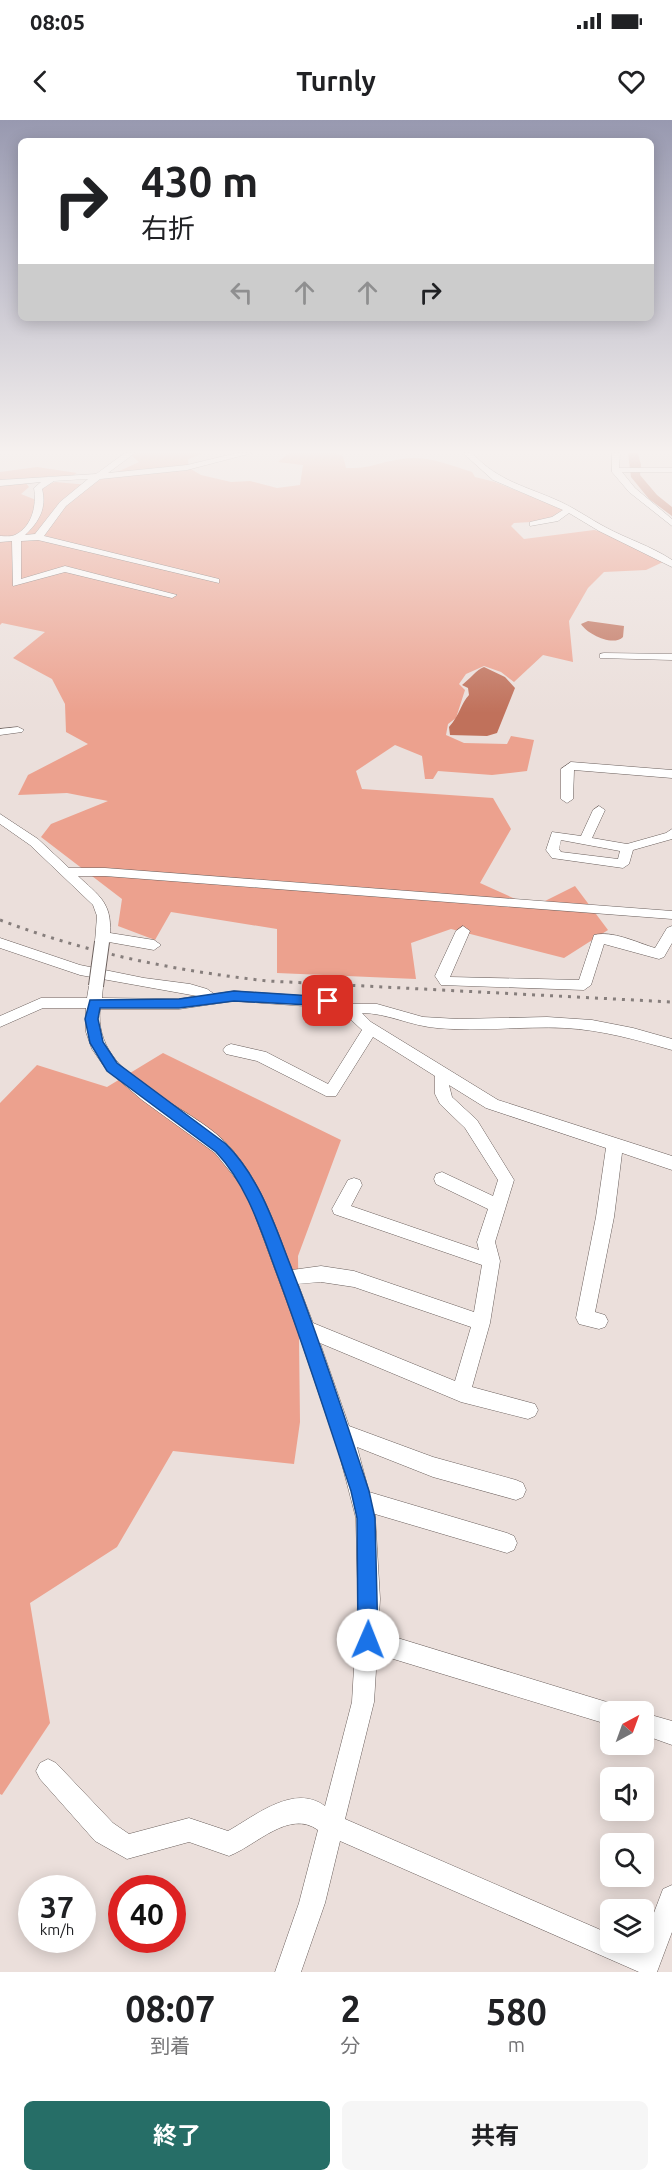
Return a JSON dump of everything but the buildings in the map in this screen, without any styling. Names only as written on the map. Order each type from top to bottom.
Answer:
[{"type":"street","points":[[17,539],[16,584],[70,558],[216,581]]},
{"type":"street","points":[[42,539],[70,558],[172,595]]},
{"type":"street","points":[[625,539],[672,564]]},
{"type":"street","points":[[604,656],[672,657]]},
{"type":"street","points":[[0,732],[18,730]]},
{"type":"street","points":[[567,799],[567,769],[571,766],[672,774]]},
{"type":"street","points":[[586,838],[599,810]]},
{"type":"street","points":[[0,818],[34,842],[68,872],[102,908],[103,939],[92,1019],[93,1031],[105,1058],[121,1075],[211,1139],[231,1158],[256,1197],[306,1329],[362,1500],[366,1518],[368,1640],[363,1702],[312,1903],[288,1972]]},
{"type":"street","points":[[627,848],[623,864],[557,855],[552,850],[556,835],[586,838],[627,848],[670,836],[672,833]]},
{"type":"street","points":[[68,872],[105,872],[672,915]]},
{"type":"street","points":[[463,931],[442,976],[446,982],[584,985],[599,938],[621,942],[659,954],[672,931]]},
{"type":"street","points":[[103,939],[154,945]]},
{"type":"street","points":[[0,943],[22,952],[142,983],[197,990],[206,993],[211,1000]]},
{"type":"street","points":[[0,1022],[41,1003],[95,995],[179,1004],[234,996],[328,1001],[348,1009],[370,1029],[501,1108],[672,1163]]},
{"type":"street","points":[[348,1009],[361,1006],[419,1022],[449,1024],[529,1022],[592,1025],[636,1033],[672,1045]]},
{"type":"street","points":[[231,1050],[261,1056],[331,1092],[370,1029]]},
{"type":"street","points":[[444,1075],[441,1085],[444,1098],[454,1111],[470,1122],[486,1151],[503,1171],[506,1180],[486,1242],[491,1261],[481,1323],[461,1393]]},
{"type":"street","points":[[599,1321],[585,1318],[605,1217],[615,1145]]},
{"type":"street","points":[[442,1179],[498,1206]]},
{"type":"street","points":[[354,1185],[340,1209],[491,1261]]},
{"type":"street","points":[[287,1278],[321,1274],[354,1279],[481,1323]]},
{"type":"street","points":[[306,1329],[461,1393],[528,1410]]},
{"type":"street","points":[[341,1432],[433,1467],[516,1490]]},
{"type":"street","points":[[362,1500],[507,1543]]},
{"type":"street","points":[[368,1640],[600,1711]]},
{"type":"street","points":[[654,1727],[672,1733]]},
{"type":"street","points":[[48,1771],[104,1832],[127,1847],[189,1830],[229,1845],[287,1811],[312,1811],[333,1826],[648,1963],[672,1898]]},
{"type":"shaded area","points":[[0,539],[619,539],[663,562],[646,570],[604,572],[588,588],[569,621],[573,662],[543,655],[514,682],[501,672],[484,666],[466,674],[459,684],[465,690],[456,718],[448,724],[446,735],[464,743],[507,744],[511,736],[534,740],[527,771],[492,775],[438,771],[433,779],[425,779],[422,756],[395,745],[356,771],[362,789],[493,798],[511,829],[480,883],[533,907],[575,886],[608,930],[564,958],[451,929],[411,943],[416,979],[277,973],[277,929],[171,912],[155,940],[118,926],[122,899],[41,837],[51,824],[108,801],[67,793],[18,795],[28,775],[88,744],[66,732],[65,704],[52,679],[13,658],[45,632],[2,623],[0,625]]},
{"type":"shaded area","points":[[588,621],[624,626],[623,637],[613,641],[600,638],[581,624]]},
{"type":"shaded area","points":[[484,667],[505,677],[515,688],[497,733],[487,736],[450,735],[449,727],[469,695],[468,688],[462,685]]},
{"type":"shaded area","points":[[163,1053],[341,1140],[298,1256],[300,1422],[294,1464],[173,1451],[117,1547],[30,1603],[50,1723],[2,1795],[0,1794],[0,1103],[37,1065],[107,1087]]},
{"type":"railway","points":[[0,920],[99,951],[166,966],[234,977],[268,981],[672,1002]]},
{"type":"route","points":[[328,1001],[234,996],[179,1004],[95,1004],[92,1019],[96,1043],[112,1067],[196,1127],[221,1148],[247,1180],[256,1197],[306,1329],[360,1491],[366,1518],[368,1640]]}]
